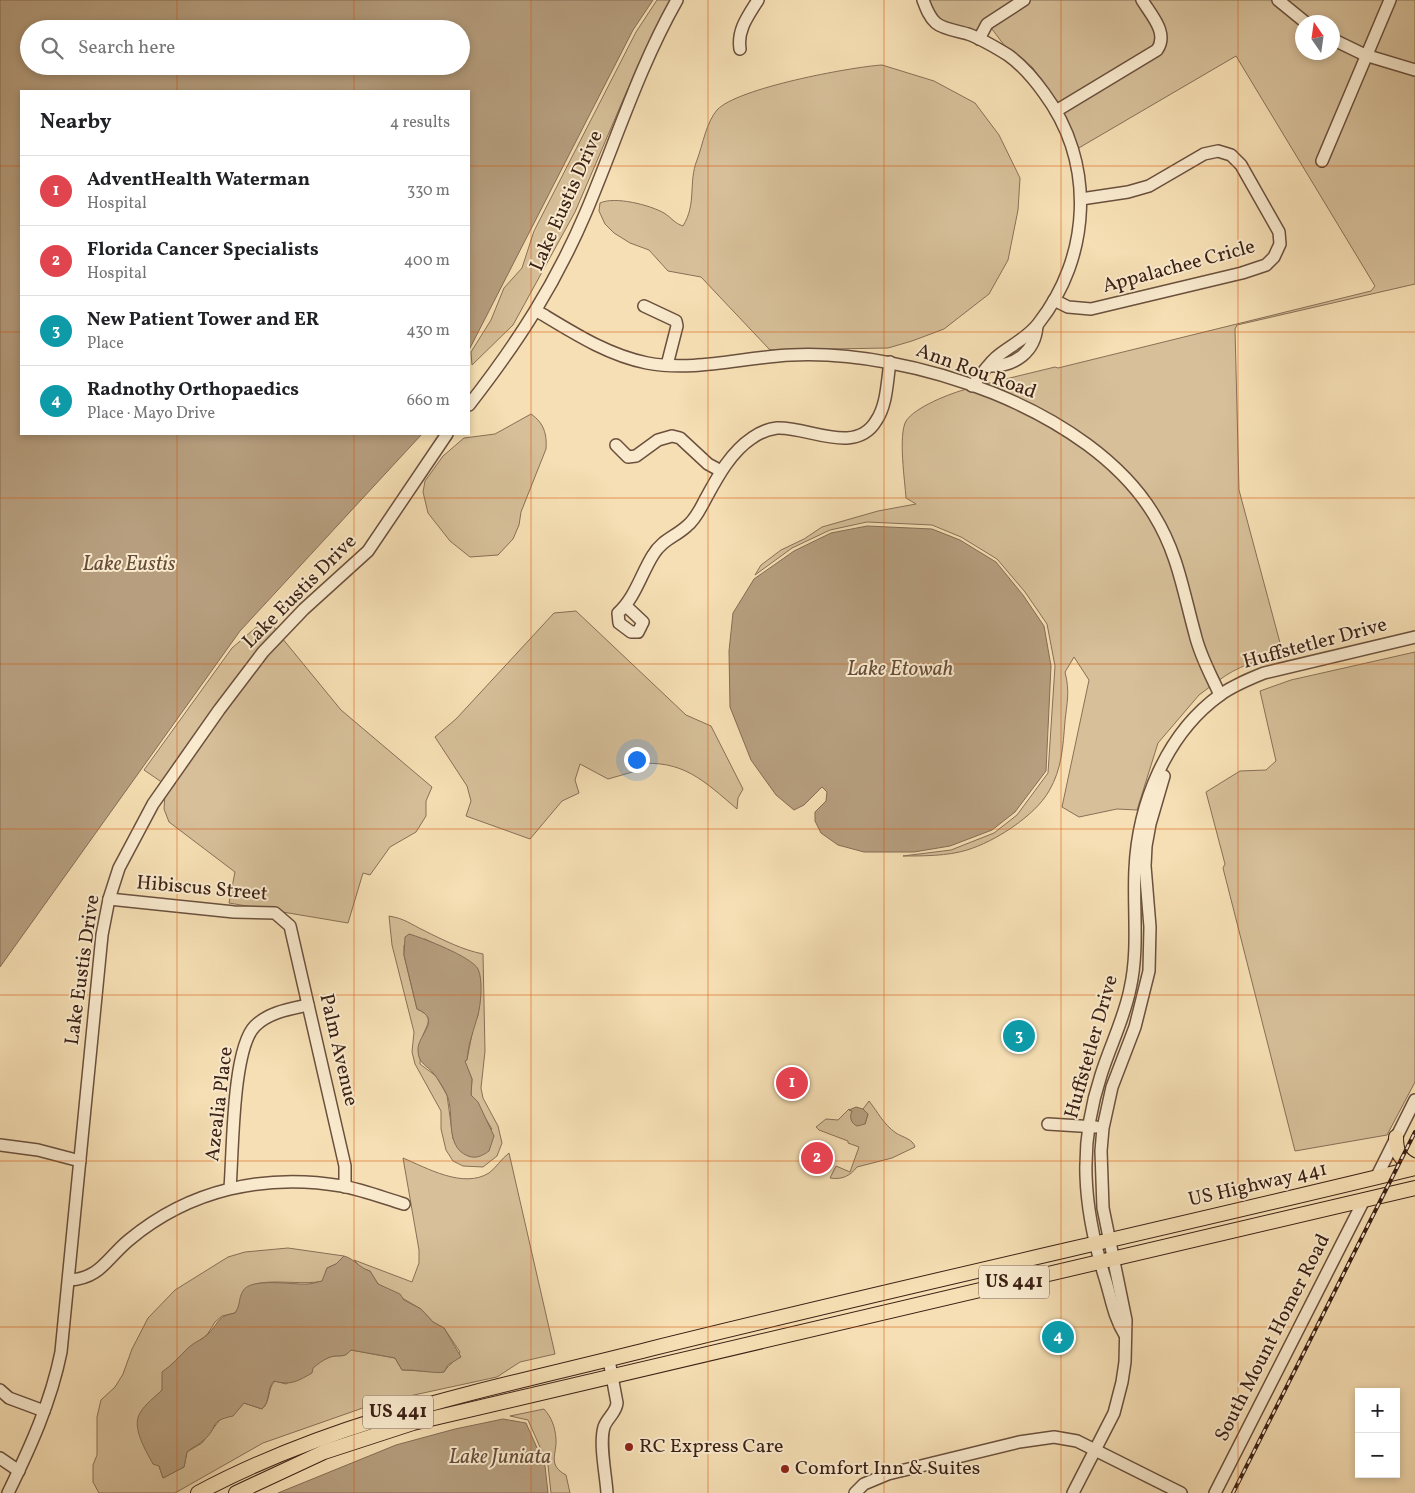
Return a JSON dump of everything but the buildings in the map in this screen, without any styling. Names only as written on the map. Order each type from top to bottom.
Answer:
[{"type":"main road","points":[[1396,1137],[1398,1154],[1402,1159],[1415,1167]]},
{"type":"main road","name":"US Highway 441","points":[[1109,1240],[1376,1178],[1415,1167]]},
{"type":"main road","points":[[1256,1225],[1282,1211],[1344,1196],[1376,1178]]},
{"type":"main road","name":"US 441","points":[[236,1493],[294,1465],[386,1431],[613,1378],[846,1320],[1415,1188]]},
{"type":"main road","name":"US 441","points":[[198,1493],[258,1464],[350,1426],[460,1395],[1109,1240]]},
{"type":"main road","points":[[846,1320],[849,1315],[859,1308],[958,1282],[967,1273]]},
{"type":"street","name":"Lake Eustis Drive","points":[[470,404],[508,355],[537,310],[586,213],[637,84],[677,0]]},
{"type":"street","points":[[740,50],[738,38],[743,25],[758,0]]},
{"type":"street","points":[[923,0],[928,12],[936,23],[979,39],[1010,56],[1026,70],[1056,111],[1074,153],[1081,199],[1081,221],[1071,268],[1054,300],[1037,326],[1029,348],[1015,361],[990,366]]},
{"type":"street","points":[[979,39],[987,24],[1024,0]]},
{"type":"street","points":[[1056,111],[1157,50],[1161,44],[1162,35],[1142,0]]},
{"type":"street","points":[[1278,0],[1296,15]]},
{"type":"street","points":[[1322,161],[1365,55],[1390,0]]},
{"type":"street","points":[[1340,43],[1365,55],[1415,70]]},
{"type":"street","name":"Appalachee Cricle","points":[[1054,300],[1068,307],[1091,309],[1242,273],[1266,265],[1274,256],[1280,244],[1280,232],[1276,222],[1266,210],[1241,165],[1231,155],[1218,151],[1204,154],[1149,186],[1128,192],[1081,199]]},
{"type":"street","points":[[644,306],[676,321],[678,326],[667,365]]},
{"type":"street","name":"Ann Rou Road","points":[[537,310],[614,353],[649,363],[667,365],[814,355],[890,362],[934,373],[972,386],[1020,406],[1078,437],[1120,471],[1140,494],[1168,540],[1178,564],[1194,634],[1220,695]]},
{"type":"street","points":[[972,386],[998,356],[1037,326]]},
{"type":"street","points":[[1020,340],[1029,348]]},
{"type":"street","points":[[626,606],[653,555],[663,541],[688,526],[721,471],[742,445],[766,430],[777,428],[834,438],[856,437],[869,431],[876,422],[884,403],[890,362]]},
{"type":"street","name":"Lake Eustis Drive","points":[[8,1493],[44,1411],[60,1360],[102,935],[109,899],[119,868],[144,820],[219,710],[280,634],[368,550],[446,435]]},
{"type":"street","points":[[616,445],[628,457],[636,456],[658,440],[672,436],[680,438],[708,464],[721,471]]},
{"type":"street","name":"Huffstetler Drive","points":[[1106,1260],[1094,1244],[1086,1191],[1088,1126],[1091,1107],[1101,1074],[1123,1016],[1131,988],[1135,946],[1135,875],[1138,845],[1149,794],[1159,766],[1182,733],[1220,695],[1241,682],[1264,673],[1415,637]]},
{"type":"street","name":"Huffstetler Drive","points":[[1106,1260],[1109,1240],[1101,1189],[1103,1128],[1112,1087],[1135,1027],[1147,980],[1150,949],[1146,846],[1167,757]]},
{"type":"street","name":"Hibiscus Street","points":[[109,899],[234,912],[275,913],[288,923]]},
{"type":"street","name":"Palm Avenue","points":[[288,923],[345,1166],[345,1187]]},
{"type":"street","name":"Azealia Place","points":[[230,1188],[237,1089],[244,1045],[249,1034],[261,1021],[277,1013],[308,1005]]},
{"type":"street","points":[[1376,1178],[1415,1100]]},
{"type":"street","points":[[1048,1124],[1103,1128]]},
{"type":"street","points":[[0,1144],[31,1148],[80,1161]]},
{"type":"street","points":[[69,1280],[81,1280],[97,1272],[129,1240],[166,1213],[203,1196],[230,1188],[297,1181],[345,1187],[404,1204]]},
{"type":"street","name":"South Mount Homer Road","points":[[1215,1493],[1364,1200]]},
{"type":"street","points":[[1073,1493],[1118,1400],[1125,1362],[1125,1335],[1116,1322],[1106,1260]]},
{"type":"street","points":[[607,1493],[603,1435],[606,1422],[617,1407],[609,1360]]},
{"type":"street","points":[[0,1390],[9,1398],[44,1411]]},
{"type":"street","points":[[855,1493],[864,1484],[888,1474],[1019,1442],[1048,1437],[1066,1438],[1095,1450],[1180,1493]]},
{"type":"street","points":[[2,1464],[19,1471]]},
{"type":"shaded area","points":[[657,0],[671,0],[626,93],[575,212],[513,325],[472,365],[471,352],[491,320],[504,288],[522,268],[534,231],[636,32]]},
{"type":"shaded area","points":[[922,0],[1415,0],[1415,284],[1237,325],[1235,329],[1239,490],[1283,654],[1241,667],[1218,681],[1194,622],[1157,512],[1143,489],[1103,451],[1080,435],[981,385],[1055,367],[1058,368],[1371,291],[1375,286],[1236,56],[1077,149],[1061,110],[1033,68],[1004,45],[989,25],[973,42],[944,27]]},
{"type":"shaded area","points":[[882,65],[934,81],[975,103],[999,135],[1020,178],[1018,210],[1008,260],[989,294],[944,329],[888,348],[770,350],[701,277],[668,271],[649,250],[630,243],[614,233],[605,224],[599,211],[600,203],[614,200],[650,207],[664,213],[683,226],[690,209],[694,168],[707,127],[717,110],[729,102],[747,94],[795,80]]},
{"type":"shaded area","points":[[967,389],[998,401],[1055,428],[1105,465],[1127,487],[1147,512],[1164,541],[1211,686],[1199,695],[1158,743],[1137,810],[1117,809],[1079,817],[1062,807],[1089,680],[1074,657],[1065,672],[1068,697],[1059,766],[1053,783],[1043,800],[1013,827],[978,846],[944,855],[903,856],[951,850],[994,833],[1017,815],[1048,773],[1055,666],[1047,624],[1025,592],[997,559],[961,537],[932,525],[867,522],[830,530],[792,548],[755,575],[761,565],[781,550],[804,539],[822,527],[878,511],[916,504],[906,498],[902,437],[906,421],[925,406],[943,397]]},
{"type":"shaded area","points":[[531,414],[544,429],[546,449],[521,512],[519,525],[513,539],[498,555],[470,557],[450,541],[428,513],[423,492],[425,481],[443,456],[464,438],[495,434]]},
{"type":"shaded area","points":[[576,611],[686,715],[711,726],[743,789],[738,798],[737,809],[714,789],[692,774],[667,765],[652,763],[636,764],[636,771],[608,779],[580,764],[575,780],[579,793],[562,801],[530,839],[466,816],[471,801],[467,786],[435,737],[456,719],[554,613]]},
{"type":"shaded area","points":[[267,618],[277,631],[163,783],[144,770],[232,648]]},
{"type":"shaded area","points":[[282,638],[341,710],[432,787],[426,801],[426,816],[416,832],[390,847],[370,875],[363,873],[348,923],[229,903],[235,872],[169,822],[164,809],[165,793],[222,712]]},
{"type":"shaded area","points":[[1415,652],[1415,1082],[1387,1135],[1295,1151],[1223,868],[1225,864],[1206,792],[1240,771],[1266,770],[1276,761],[1260,691],[1291,680]]},
{"type":"shaded area","points":[[389,916],[404,920],[453,944],[483,954],[485,1051],[481,1088],[483,1098],[498,1126],[502,1143],[497,1156],[483,1167],[463,1166],[453,1161],[446,1150],[441,1129],[441,1111],[415,1064],[412,1052],[414,1032],[392,945]],"holes":[[[425,939],[454,954],[478,1015],[474,1023],[467,1060],[464,1060],[472,1079],[471,1095],[492,1129],[453,1139],[447,1095],[436,1076],[420,1064],[421,1042],[428,1019],[423,1012],[417,1009],[404,955],[404,945]]]},
{"type":"shaded area","points":[[869,1101],[888,1126],[896,1133],[910,1140],[915,1147],[892,1158],[857,1167],[845,1177],[830,1178],[836,1166],[850,1172],[859,1147],[816,1127],[826,1119],[838,1120],[849,1109],[865,1124],[868,1114],[863,1109]]},
{"type":"shaded area","points":[[509,1153],[555,1354],[520,1362],[497,1377],[377,1403],[263,1443],[175,1493],[99,1493],[93,1482],[93,1465],[97,1455],[97,1417],[101,1400],[115,1387],[123,1374],[132,1349],[148,1318],[175,1290],[228,1257],[245,1252],[288,1248],[344,1256],[336,1264],[327,1268],[323,1281],[305,1283],[274,1282],[256,1284],[250,1287],[241,1299],[241,1304],[235,1313],[222,1316],[215,1322],[207,1335],[183,1353],[171,1366],[162,1390],[145,1407],[139,1432],[150,1458],[159,1466],[163,1478],[184,1467],[187,1452],[202,1443],[222,1417],[237,1411],[244,1403],[262,1409],[267,1402],[275,1381],[286,1384],[326,1358],[343,1355],[351,1350],[395,1358],[402,1370],[444,1372],[460,1352],[444,1328],[433,1322],[421,1309],[378,1284],[370,1271],[361,1268],[354,1260],[412,1282],[419,1263],[419,1250],[403,1158],[445,1175],[468,1179],[489,1173]]},
{"type":"shaded area","points":[[544,1409],[551,1419],[555,1431],[555,1463],[560,1471],[566,1475],[570,1493],[551,1493],[548,1465],[528,1420],[510,1416]]},
{"type":"water","name":"Lake Eustis","points":[[0,0],[653,0],[633,30],[470,348],[470,90],[20,90],[20,435],[421,435],[240,631],[0,967]]},
{"type":"water","name":"Lake Etowah","points":[[867,526],[932,529],[960,540],[996,562],[1023,595],[1044,626],[1051,666],[1046,771],[1015,812],[992,830],[950,846],[914,852],[864,852],[838,845],[821,833],[815,821],[815,812],[826,801],[827,792],[822,787],[804,805],[794,810],[776,795],[751,760],[730,707],[729,651],[733,613],[754,579],[794,551],[831,533]]},
{"type":"water","points":[[409,934],[467,959],[474,964],[480,973],[481,992],[479,1010],[467,1060],[465,1061],[472,1079],[471,1095],[478,1102],[494,1136],[489,1151],[479,1156],[468,1156],[455,1145],[451,1128],[449,1101],[446,1093],[436,1076],[423,1064],[418,1055],[419,1044],[427,1028],[428,1018],[417,1009],[404,955],[405,937]]},
{"type":"water","points":[[856,1107],[863,1109],[868,1114],[865,1124],[857,1126],[852,1122],[852,1111],[849,1110]]},
{"type":"water","points":[[344,1256],[370,1271],[378,1284],[400,1294],[404,1300],[421,1309],[433,1322],[444,1328],[461,1357],[448,1365],[444,1372],[402,1370],[395,1358],[351,1350],[343,1356],[328,1358],[313,1368],[312,1373],[298,1380],[289,1383],[274,1381],[270,1388],[267,1402],[262,1409],[244,1403],[233,1416],[217,1422],[204,1440],[187,1452],[184,1467],[163,1478],[159,1466],[153,1464],[143,1446],[137,1425],[142,1410],[162,1390],[162,1372],[190,1346],[208,1334],[221,1318],[235,1313],[241,1294],[247,1287],[263,1283],[307,1284],[322,1281],[327,1268],[336,1264]]},
{"type":"water","name":"Lake Juniata","points":[[503,1419],[526,1423],[545,1466],[548,1493],[278,1493],[396,1445],[455,1429]]},
{"type":"railway","points":[[1233,1493],[1415,1132]]},
{"type":"place","name":"New Patient Tower and ER","points":[[1019,1036]]},
{"type":"place","name":"AdventHealth Waterman","points":[[792,1083]]},
{"type":"place","name":"Florida Cancer Specialists","points":[[817,1158]]},
{"type":"place","name":"Radnothy Orthopaedics","points":[[1058,1337]]},
{"type":"place","name":"RC Express Care","points":[[629,1447]]},
{"type":"place","name":"Comfort Inn & Suites","points":[[785,1469]]}]
